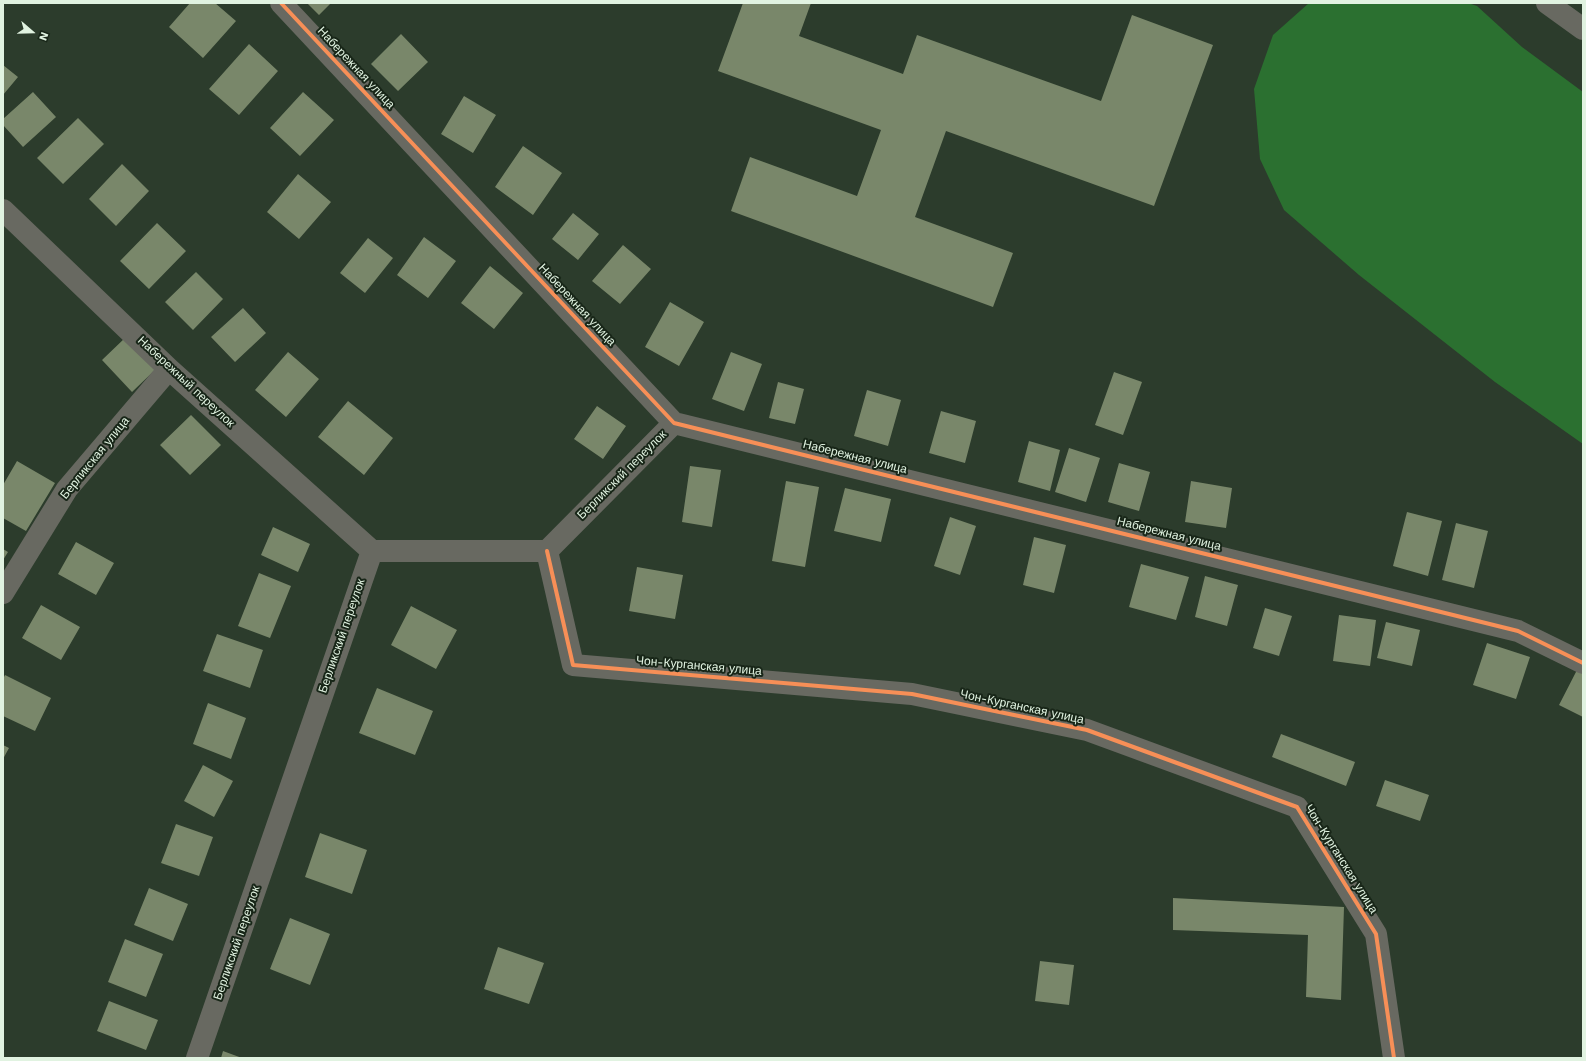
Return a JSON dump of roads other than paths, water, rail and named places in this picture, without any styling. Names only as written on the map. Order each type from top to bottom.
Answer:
[{"type":"street","name":"Набережная улица","points":[[281,3],[674,423],[1518,631],[1583,663]]},
{"type":"street","points":[[1547,3],[1583,29]]},
{"type":"street","name":"Набережный переулок","points":[[3,210],[170,369],[372,552]]},
{"type":"street","name":"Берликская улица","points":[[3,592],[67,490],[170,369]]},
{"type":"street","name":"Берликский переулок","points":[[547,551],[674,423]]},
{"type":"street","points":[[372,552],[547,551]]},
{"type":"street","name":"Чон-Курганская улица","points":[[547,551],[573,665],[912,694],[1087,730],[1296,806],[1376,934],[1394,1058]]},
{"type":"street","name":"Берликский переулок","points":[[197,1058],[372,552]]}]
